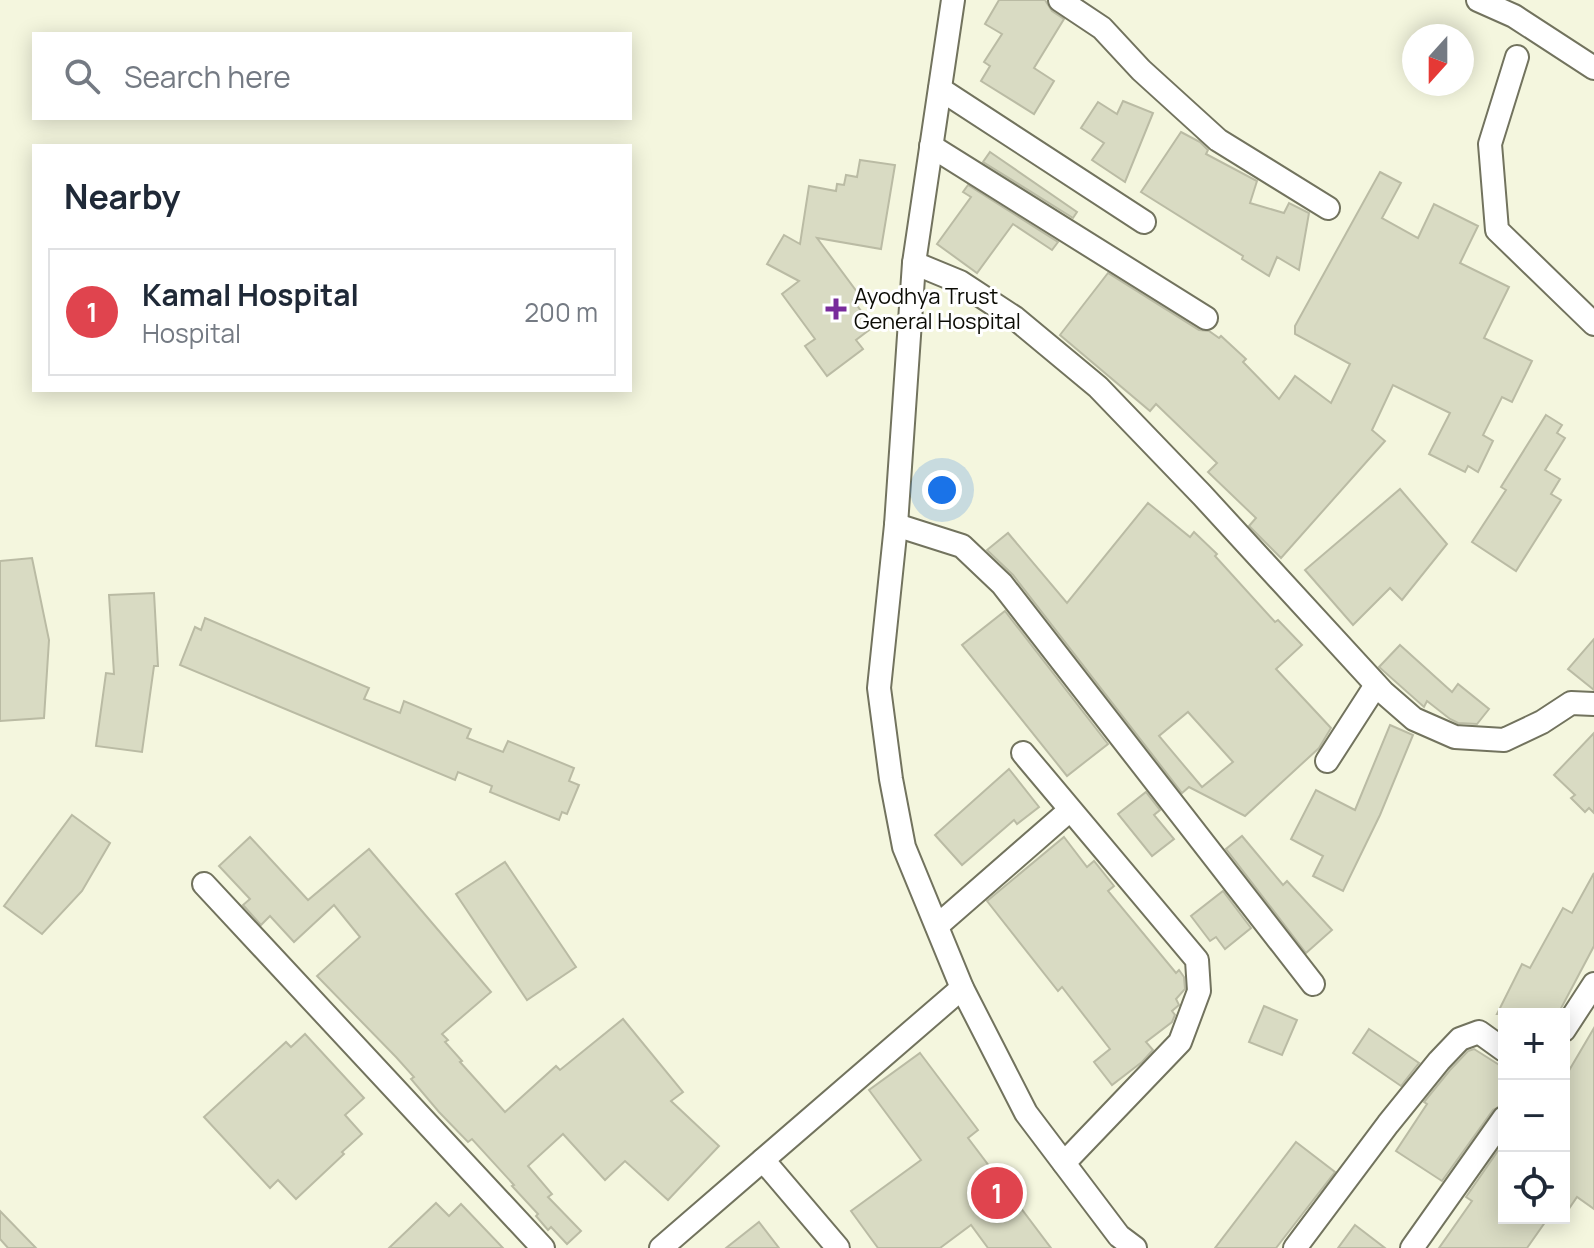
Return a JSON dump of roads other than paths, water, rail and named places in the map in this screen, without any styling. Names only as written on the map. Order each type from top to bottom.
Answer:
[{"type":"street","points":[[953,0],[914,263],[896,525],[879,688],[891,779],[904,847],[962,988],[1026,1113],[1119,1236],[1135,1248]]},
{"type":"street","points":[[1060,0],[1102,28],[1141,70],[1218,140],[1328,208]]},
{"type":"street","points":[[1478,0],[1514,16],[1594,68]]},
{"type":"street","points":[[1517,57],[1490,144],[1497,230],[1594,324]]},
{"type":"street","points":[[940,89],[1144,222]]},
{"type":"street","points":[[931,146],[1206,318]]},
{"type":"street","points":[[914,263],[960,282],[1015,318],[1098,387],[1376,685],[1414,719],[1455,737],[1504,740],[1542,722],[1571,703],[1594,704]]},
{"type":"street","points":[[896,525],[962,546],[1002,584],[1313,984]]},
{"type":"street","points":[[1327,761],[1376,685]]},
{"type":"street","points":[[1023,753],[1197,960],[1199,991],[1180,1042],[1064,1163]]},
{"type":"street","points":[[937,926],[1070,810]]},
{"type":"street","points":[[204,884],[543,1248]]},
{"type":"street","points":[[1570,1021],[1594,984]]},
{"type":"street","points":[[661,1248],[962,988]]},
{"type":"street","points":[[1295,1248],[1388,1124],[1460,1039],[1479,1032],[1498,1046]]},
{"type":"street","points":[[1412,1248],[1498,1126]]},
{"type":"street","points":[[763,1160],[838,1248]]},
{"type":"place","name":"Ayodhya Trust General Hospital","points":[[836,309]]},
{"type":"place","name":"Kamal Hospital","points":[[997,1193]]}]
